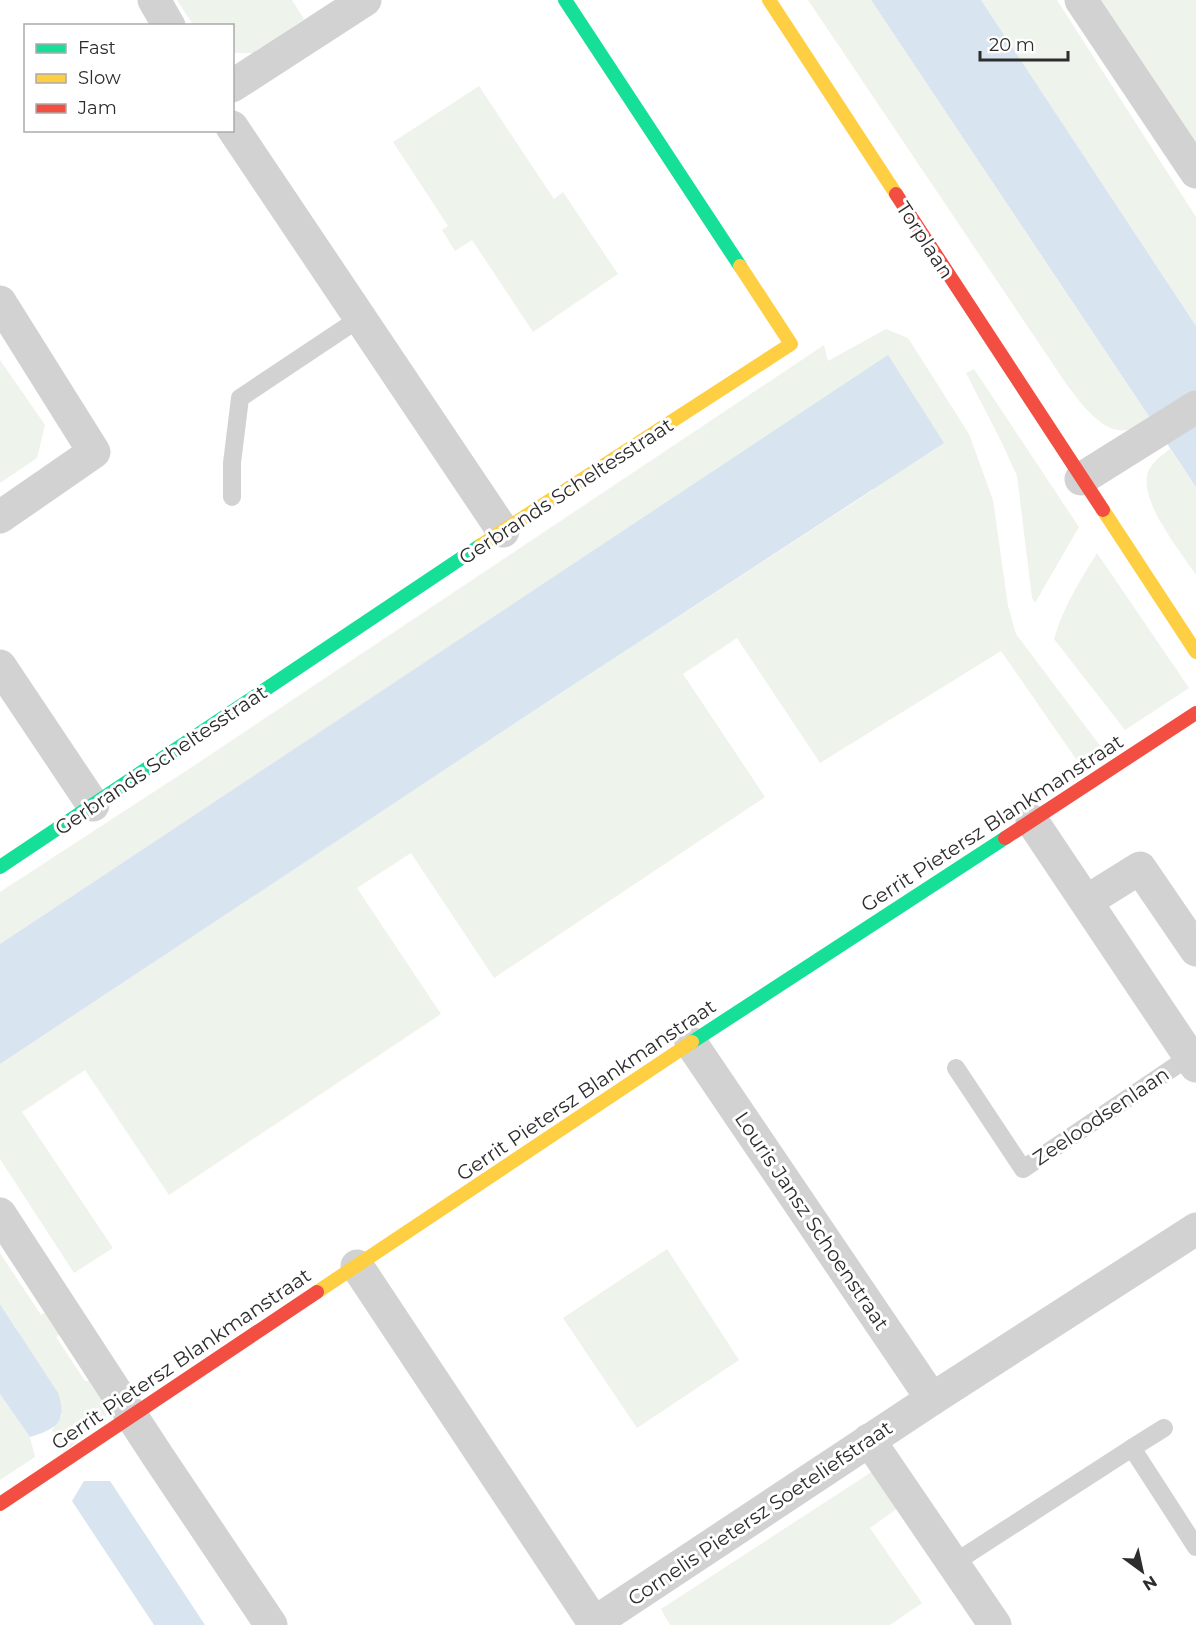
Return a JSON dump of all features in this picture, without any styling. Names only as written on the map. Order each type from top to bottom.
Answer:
[{"type":"street","points":[[153,0],[168,24]]},
{"type":"street","points":[[234,85],[364,0]]},
{"type":"street","name":"Gerbrands Scheltesstraat","points":[[0,867],[503,531],[791,344],[565,0]]},
{"type":"street","name":"Torplaan","points":[[769,0],[1196,652]]},
{"type":"street","points":[[1081,0],[1196,172]]},
{"type":"street","points":[[234,130],[503,531]]},
{"type":"street","points":[[0,302],[94,452],[0,517]]},
{"type":"street","points":[[1082,480],[1196,407]]},
{"type":"street","points":[[0,666],[93,805]]},
{"type":"street","name":"Gerrit Pietersz Blankmanstraat","points":[[0,1504],[691,1043],[1196,713]]},
{"type":"street","name":"Zeeloodsenlaan","points":[[1032,820],[1193,1062]]},
{"type":"street","points":[[1087,901],[1140,868],[1196,950]]},
{"type":"street","name":"Louris Jansz Schoenstraat","points":[[691,1043],[932,1399]]},
{"type":"street","points":[[0,1214],[131,1416],[271,1625]]},
{"type":"street","name":"Cornelis Pietersz Soeteliefstraat","points":[[357,1266],[593,1624],[869,1440],[1196,1229]]},
{"type":"street","points":[[869,1440],[995,1625]]},
{"type":"lane","points":[[232,497],[232,463],[240,398],[360,318]]},
{"type":"lane","name":"Zeeloodsenlaan","points":[[956,1068],[1023,1169],[1193,1062]]},
{"type":"lane","points":[[954,1563],[1164,1428]]},
{"type":"lane","points":[[1132,1448],[1196,1547]]},
{"type":"shaded area","points":[[177,0],[292,0],[304,19],[254,53],[234,53],[234,24],[192,24]]},
{"type":"shaded area","points":[[808,0],[871,0],[1149,417],[1133,428],[1113,429],[1095,418],[1079,401]]},
{"type":"shaded area","points":[[871,0],[981,0],[1196,326],[1196,487]]},
{"type":"shaded area","points":[[981,0],[1057,0],[1196,217],[1196,326]]},
{"type":"shaded area","points":[[1101,0],[1196,0],[1196,147],[1104,5]]},
{"type":"shaded area","points":[[479,86],[554,199],[563,192],[618,274],[533,332],[472,240],[455,251],[442,230],[448,226],[393,142]]},
{"type":"shaded area","points":[[886,329],[908,338],[969,434],[993,500],[1008,606],[1016,634],[1101,747],[1078,762],[1001,651],[820,763],[737,638],[683,674],[765,797],[494,978],[411,853],[357,888],[441,1014],[169,1195],[85,1070],[22,1112],[113,1248],[74,1273],[0,1159],[0,1064],[547,702],[873,490],[816,403],[0,944],[0,892],[195,765],[824,345],[828,361]]},
{"type":"shaded area","points":[[888,355],[944,443],[547,702],[0,1064],[0,944]]},
{"type":"shaded area","points":[[0,360],[45,425],[37,458],[0,483]]},
{"type":"shaded area","points":[[974,369],[1079,527],[1035,603],[1032,598],[1017,476],[966,373]]},
{"type":"shaded area","points":[[1170,449],[1196,487],[1196,575],[1172,540],[1149,497],[1148,472],[1155,462]]},
{"type":"shaded area","points":[[1097,553],[1189,688],[1125,730],[1054,639],[1067,605]]},
{"type":"shaded area","points":[[667,1249],[739,1360],[637,1428],[563,1318]]},
{"type":"shaded area","points":[[0,1253],[41,1315],[51,1309],[64,1331],[56,1337],[85,1381],[99,1381],[109,1408],[106,1417],[64,1452],[52,1430],[62,1415],[15,1326],[0,1304]]},
{"type":"shaded area","points":[[0,1304],[58,1393],[61,1403],[62,1411],[57,1423],[47,1431],[30,1437],[0,1394]]},
{"type":"shaded area","points":[[0,1394],[30,1437],[35,1457],[0,1480]]},
{"type":"shaded area","points":[[873,1471],[898,1508],[870,1528],[922,1603],[890,1625],[670,1625],[661,1609]]},
{"type":"shaded area","points":[[84,1481],[110,1481],[205,1625],[154,1625],[72,1501]]},
{"type":"traffic: fast","points":[[565,0],[740,266]]},
{"type":"traffic: fast","points":[[0,867],[481,545]]},
{"type":"traffic: fast","points":[[692,1042],[1005,838]]},
{"type":"traffic: slow","points":[[769,0],[896,194]]},
{"type":"traffic: slow","points":[[481,545],[791,344],[740,266]]},
{"type":"traffic: slow","points":[[1103,510],[1196,652]]},
{"type":"traffic: slow","points":[[317,1292],[692,1042]]},
{"type":"traffic: jam","points":[[896,194],[1103,510]]},
{"type":"traffic: jam","points":[[1005,838],[1196,713]]},
{"type":"traffic: jam","points":[[0,1504],[317,1292]]}]
